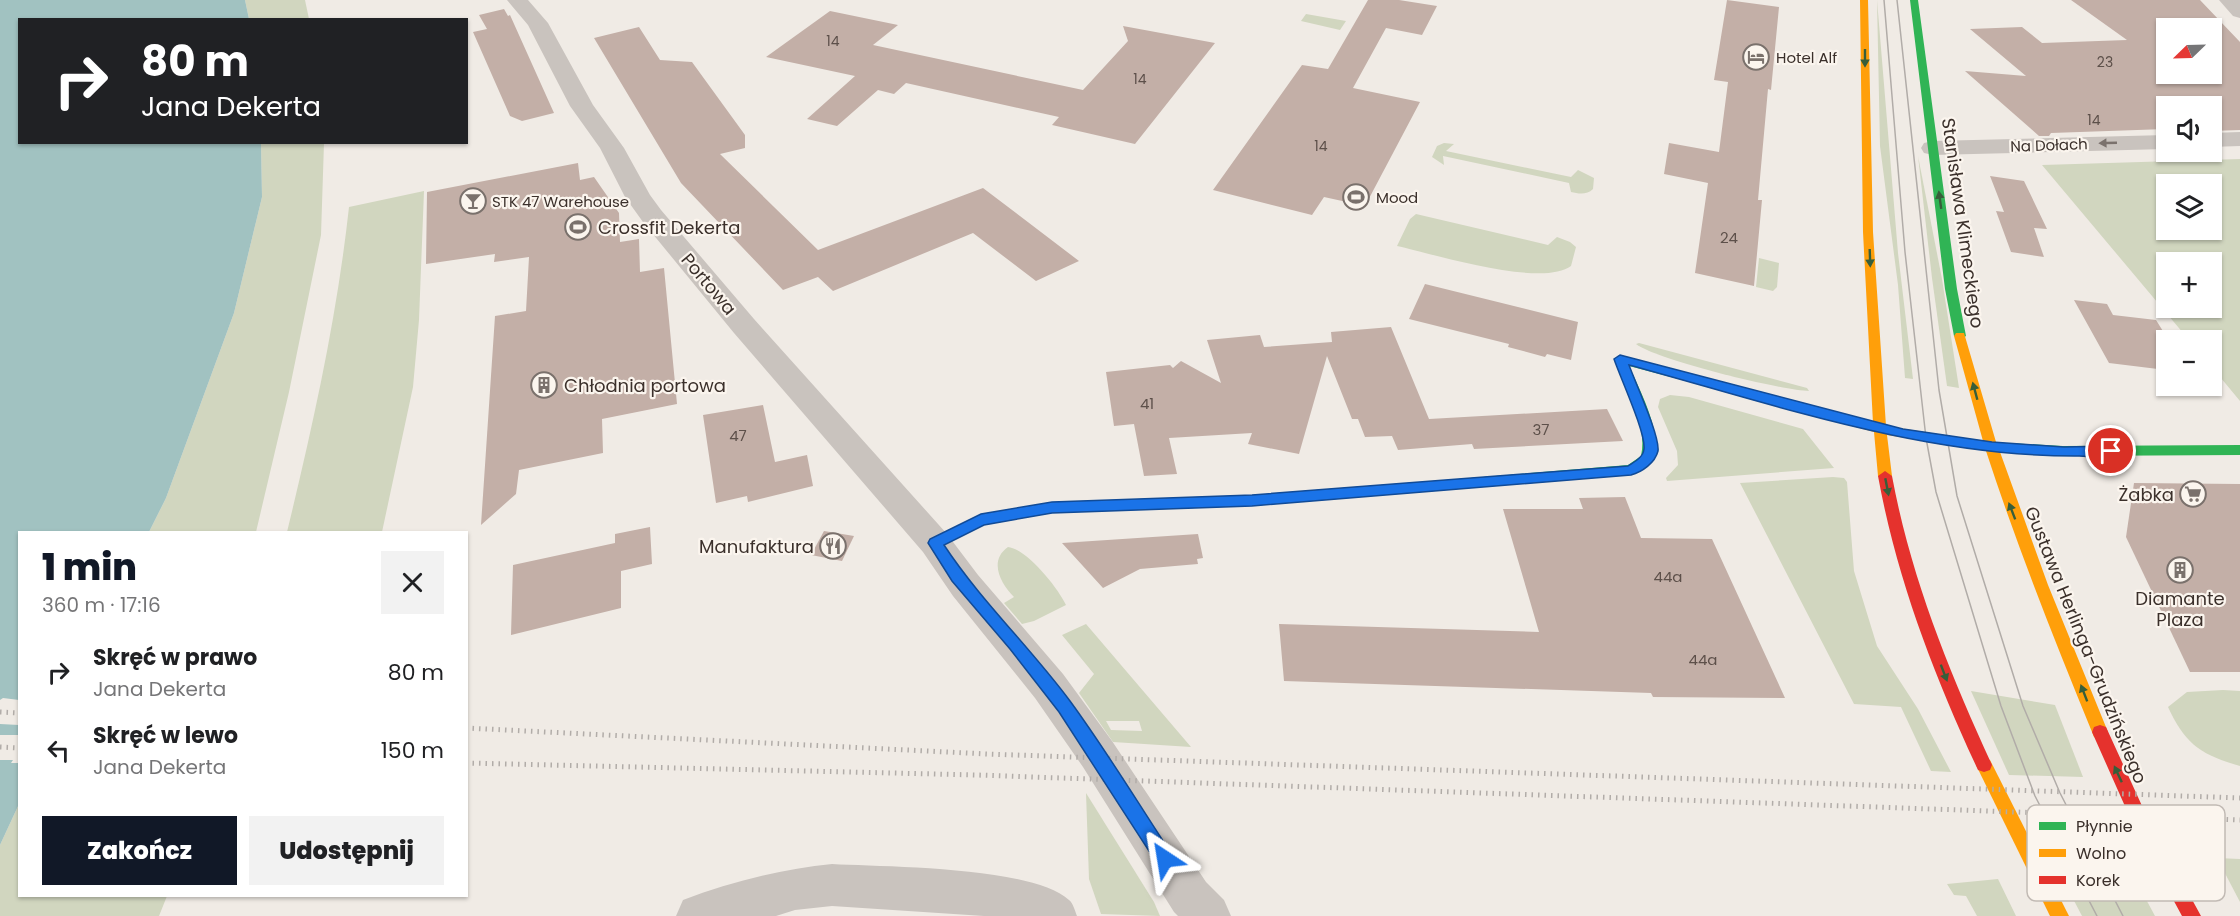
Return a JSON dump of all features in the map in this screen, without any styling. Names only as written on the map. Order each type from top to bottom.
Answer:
[{"type":"main road","points":[[1864,0],[1866,181],[1879,429],[1885,481],[1893,521],[1921,614],[1978,752],[2027,850]]},
{"type":"main road","name":"Stanisława Klimeckiego","points":[[1914,0],[1956,319],[1976,397],[1992,447]]},
{"type":"main road","points":[[935,543],[981,520],[1052,508],[1252,500],[1631,470],[1646,460],[1651,450],[1648,435],[1620,359],[1879,429],[1992,447],[2064,451],[2240,450]]},
{"type":"main road","name":"Gustawa Herlinga-Grudzińskiego","points":[[1992,447],[2009,504],[2105,747],[2131,805]]},
{"type":"main road","points":[[2052,901],[2060,916]]},
{"type":"main road","name":"Gustawa Herlinga-Grudzińskiego","points":[[2184,901],[2192,916]]},
{"type":"street","name":"Portowa","points":[[518,0],[537,23],[582,106],[612,148],[638,197],[652,216],[744,326],[935,543],[957,577],[1016,645],[1065,707],[1190,897],[1208,916]]},
{"type":"street","points":[[2229,0],[2240,12]]},
{"type":"street","points":[[2222,140],[2240,139]]},
{"type":"street","name":"Na Dołach","points":[[1933,148],[2156,142]]},
{"type":"street","points":[[699,916],[795,889],[832,885],[978,893],[1039,907],[1054,916]]},
{"type":"green space","points":[[245,0],[305,0],[309,18],[249,18]]},
{"type":"green space","points":[[1877,0],[1898,253],[1913,379],[1905,378],[1898,285],[1880,146]]},
{"type":"green space","points":[[1306,14],[1346,21],[1340,30],[1301,21]]},
{"type":"green space","points":[[1444,143],[1454,144],[1446,151],[1571,177],[1578,170],[1594,178],[1593,189],[1586,193],[1574,193],[1571,192],[1569,183],[1443,156],[1444,165],[1432,157],[1437,146]]},
{"type":"green space","points":[[261,144],[324,144],[321,235],[289,392],[256,531],[150,531],[166,498],[234,313],[262,197]]},
{"type":"green space","points":[[1918,156],[1942,279],[1959,388],[1947,386]]},
{"type":"green space","points":[[2240,159],[2240,401],[2222,379],[2222,330],[2181,330],[2171,318],[2222,318],[2222,252],[2156,252],[2156,301],[2042,165],[2222,162],[2222,160]]},
{"type":"green space","points":[[424,191],[419,320],[413,387],[382,531],[287,531],[323,371],[338,289],[349,207]]},
{"type":"green space","points":[[1416,214],[1548,245],[1557,237],[1576,247],[1571,266],[1557,272],[1513,271],[1460,262],[1397,246],[1410,219]]},
{"type":"green space","points":[[1759,258],[1779,263],[1777,287],[1773,291],[1756,287]]},
{"type":"green space","points":[[1636,344],[1807,388],[1809,391],[1692,366],[1648,351]]},
{"type":"green space","points":[[1670,395],[1689,397],[1803,429],[1834,468],[1667,481],[1666,478],[1678,465],[1677,451],[1658,407],[1660,399]]},
{"type":"green space","points":[[1844,478],[1847,482],[1854,571],[1877,646],[1918,709],[1951,772],[1931,771],[1901,707],[1854,704],[1740,483]]},
{"type":"green space","points":[[1008,547],[1016,549],[1033,562],[1056,589],[1066,605],[1034,621],[1022,624],[1004,603],[1014,597],[1001,579],[998,566],[1002,553]]},
{"type":"green space","points":[[1086,624],[1191,747],[1113,742],[1079,693],[1094,674],[1062,635]],"holes":[[[1106,721],[1139,721],[1142,731],[1111,730]]]},
{"type":"green space","points":[[1971,691],[2055,705],[2083,777],[2009,775]]},
{"type":"green space","points":[[2240,691],[2240,766],[2215,757],[2196,746],[2181,730],[2168,707],[2187,692]]},
{"type":"green space","points":[[1086,793],[1154,902],[1160,916],[1101,914],[1089,879]]},
{"type":"green space","points":[[18,806],[18,897],[167,897],[159,916],[0,916],[0,845]]},
{"type":"green space","points":[[2225,858],[2240,859],[2240,902],[2225,873]]},
{"type":"green space","points":[[1998,879],[2016,916],[1977,916],[1966,896],[1954,895],[1947,884]]},
{"type":"green space","points":[[2074,901],[2147,901],[2155,916],[2082,916]]},
{"type":"water","points":[[0,0],[245,0],[249,18],[18,18],[18,144],[261,144],[262,197],[234,313],[166,498],[150,531],[18,531],[18,806],[0,845]]},
{"type":"pier","points":[[3,698],[18,700],[18,725],[0,724],[0,700]]},
{"type":"pier","points":[[0,735],[18,735],[18,763],[11,763],[13,760],[0,760]]},
{"type":"building","points":[[1368,0],[1399,0],[1437,6],[1422,35],[1386,28],[1353,88],[1420,102],[1365,206],[1324,197],[1312,215],[1213,190],[1302,65],[1328,69]]},
{"type":"building","points":[[1727,0],[1779,7],[1771,90],[1768,89],[1758,200],[1762,200],[1754,286],[1695,273],[1708,183],[1664,174],[1669,143],[1719,152],[1728,82],[1714,80]]},
{"type":"building","points":[[2071,0],[2200,0],[2217,18],[2156,18],[2156,84],[2222,84],[2222,23],[2240,42],[2240,130],[2222,131],[2222,96],[2156,96],[2156,129],[2051,133],[2049,136],[2039,136],[1965,71],[2026,76],[1970,29],[2022,27],[2042,43],[2127,40]]},
{"type":"building","points":[[504,9],[508,16],[510,15],[554,113],[522,121],[510,116],[473,32],[487,29],[479,15]]},
{"type":"building","points":[[830,11],[898,25],[873,45],[1083,90],[1128,41],[1123,26],[1215,43],[1135,144],[1052,125],[1059,117],[906,83],[894,94],[878,90],[837,126],[807,119],[855,76],[766,57]]},
{"type":"building","points":[[639,27],[660,60],[692,62],[745,135],[745,148],[720,154],[818,250],[983,188],[1079,261],[1036,281],[973,233],[833,291],[818,277],[783,290],[681,183],[594,38]]},
{"type":"building","points":[[578,163],[580,180],[594,177],[619,213],[620,242],[639,239],[640,272],[664,268],[677,404],[602,419],[603,453],[519,470],[516,494],[481,525],[495,316],[526,311],[529,257],[494,262],[495,254],[426,264],[427,192]]},
{"type":"building","points":[[1990,176],[2024,181],[2047,229],[2034,228],[2044,257],[2011,252],[1996,211],[2004,212]]},
{"type":"building","points":[[1425,284],[1578,322],[1571,360],[1547,354],[1545,357],[1508,347],[1509,344],[1409,319]]},
{"type":"building","points":[[2074,300],[2107,304],[2113,315],[2156,320],[2162,330],[2156,330],[2156,369],[2109,363]]},
{"type":"building","points":[[1391,327],[1429,419],[1607,409],[1623,441],[1474,449],[1472,444],[1398,450],[1392,436],[1365,437],[1358,419],[1352,419],[1327,356],[1299,454],[1248,444],[1252,433],[1169,438],[1177,474],[1144,476],[1134,424],[1114,426],[1106,372],[1170,365],[1173,368],[1181,361],[1221,383],[1207,340],[1260,335],[1264,347],[1332,342],[1331,332]]},
{"type":"building","points":[[763,405],[775,462],[807,455],[813,486],[748,502],[747,496],[716,503],[703,415]]},
{"type":"building","name":"Diamante Plaza","points":[[2134,483],[2240,484],[2240,672],[2190,672],[2126,537]]},
{"type":"building","points":[[1625,497],[1641,538],[1712,539],[1785,698],[1653,697],[1651,693],[1284,681],[1279,624],[1539,632],[1503,509],[1583,509],[1579,498]]},
{"type":"building","points":[[650,527],[652,564],[621,571],[621,608],[511,635],[513,565],[615,543],[615,534]]},
{"type":"building","name":"Manufaktura","points":[[824,531],[854,536],[842,561],[811,555]]},
{"type":"building","points":[[1198,534],[1203,558],[1197,559],[1198,564],[1140,569],[1103,588],[1062,543]]},
{"type":"tram line","points":[[1884,0],[1905,252],[1926,438],[1936,492],[2001,706],[2040,805]]},
{"type":"tram line","points":[[1897,0],[1939,390],[1957,496],[2023,706],[2066,805]]},
{"type":"tram line","points":[[2089,901],[2097,916]]},
{"type":"tram line","points":[[2115,901],[2123,916]]},
{"type":"railway","points":[[0,712],[18,713]]},
{"type":"railway","points":[[468,728],[987,754],[2240,798]]},
{"type":"railway","points":[[0,747],[18,748]]},
{"type":"railway","points":[[468,763],[977,775],[2027,812]]},
{"type":"railway","points":[[2225,819],[2240,820]]},
{"type":"traffic: fast","points":[[1914,0],[1951,289],[1960,336]]},
{"type":"traffic: fast","points":[[1434,486],[1631,470],[1647,458],[1648,436],[1641,409],[1620,359],[1686,377]]},
{"type":"traffic: fast","points":[[2009,448],[2063,451],[2240,450]]},
{"type":"traffic: slow","points":[[1864,0],[1868,232],[1876,393],[1885,476]]},
{"type":"traffic: slow","points":[[1960,336],[2004,487],[2100,732]]},
{"type":"traffic: slow","points":[[1686,377],[1886,430],[1927,438],[2009,448]]},
{"type":"traffic: slow","points":[[935,543],[981,520],[1052,508],[1252,500],[1434,486]]},
{"type":"traffic: slow","points":[[1984,765],[2027,850]]},
{"type":"traffic: slow","points":[[2052,901],[2060,916]]},
{"type":"traffic: jam","points":[[1885,476],[1901,551],[1924,624],[1952,695],[1984,765]]},
{"type":"traffic: jam","points":[[2100,732],[2133,805]]},
{"type":"traffic: jam","points":[[2184,901],[2192,916]]},
{"type":"place","name":"Hotel Alf","points":[[1756,57]]},
{"type":"place","name":"Mood","points":[[1356,197]]},
{"type":"place","name":"STK 47 Warehouse","points":[[473,201]]},
{"type":"place","name":"Crossfit Dekerta","points":[[578,227]]},
{"type":"place","name":"Chłodnia portowa","points":[[544,385]]},
{"type":"place","name":"Żabka","points":[[2193,494]]},
{"type":"place","name":"Manufaktura","points":[[833,546]]},
{"type":"place","name":"Diamante Plaza","points":[[2180,570]]},
{"type":"route","points":[[1165,859],[1065,707],[1016,645],[957,577],[935,543],[981,520],[1052,508],[1252,500],[1620,473],[1640,466],[1651,450],[1648,435],[1620,359],[1842,420],[1903,434],[1992,447],[2111,451]]}]
